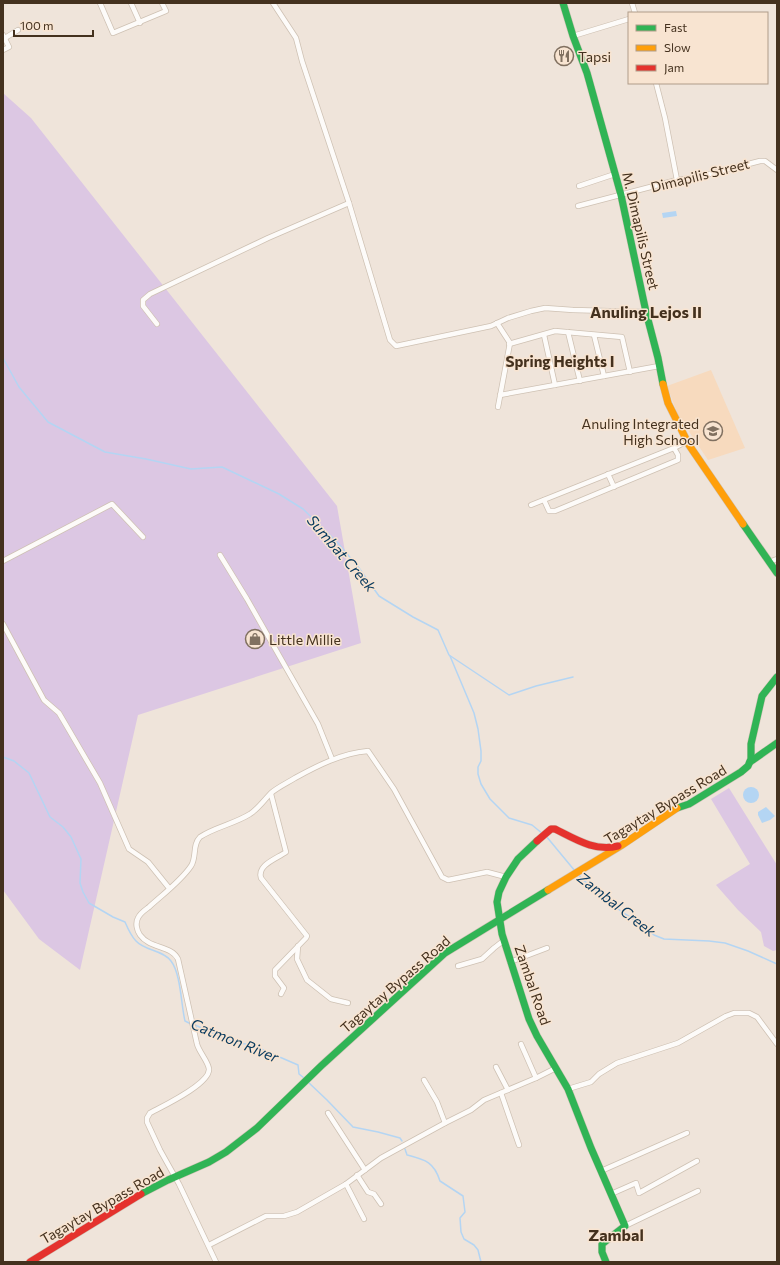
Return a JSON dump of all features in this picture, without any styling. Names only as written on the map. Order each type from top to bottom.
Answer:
[{"type":"main road","name":"M. Dimapilis Street","points":[[563,3],[573,36],[587,73],[621,195],[646,312],[668,403],[687,441],[777,573]]},
{"type":"main road","points":[[750,762],[752,753],[751,744],[762,699],[767,688],[777,677]]},
{"type":"main road","points":[[750,762],[777,743]]},
{"type":"main road","name":"Tagaytay Bypass Road","points":[[30,1262],[144,1192],[209,1162],[232,1148],[257,1128],[321,1066],[445,954],[622,845],[678,807],[689,804],[741,772],[750,762]]},
{"type":"main road","name":"Zambal Road","points":[[622,845],[604,849],[554,829],[550,829],[515,863],[506,877],[498,898],[504,941],[529,1019],[568,1089],[625,1226]]},
{"type":"main road","points":[[606,1262],[602,1252],[602,1244],[625,1226]]},
{"type":"street","points":[[100,3],[113,33],[166,11],[162,3]]},
{"type":"street","points":[[131,3],[140,23]]},
{"type":"street","points":[[273,3],[296,38],[392,344],[396,346],[471,331],[491,326],[531,310],[545,308],[646,312]]},
{"type":"street","points":[[573,36],[628,19]]},
{"type":"street","points":[[3,50],[9,47],[4,36],[18,30]]},
{"type":"street","points":[[656,84],[678,180]]},
{"type":"street","name":"Dimapilis Street","points":[[578,206],[678,180],[698,177],[760,161],[765,161],[777,170]]},
{"type":"street","points":[[579,186],[615,174]]},
{"type":"street","points":[[158,324],[142,303],[143,300],[150,294],[268,238],[349,203]]},
{"type":"street","points":[[497,323],[509,344],[498,407]]},
{"type":"street","points":[[509,344],[556,331],[622,337],[630,372]]},
{"type":"street","points":[[568,332],[580,381]]},
{"type":"street","points":[[544,335],[555,385]]},
{"type":"street","points":[[594,335],[604,376]]},
{"type":"street","points":[[500,394],[659,366]]},
{"type":"street","points":[[531,505],[674,448],[687,441]]},
{"type":"street","points":[[544,500],[549,511],[552,512],[678,460],[678,455],[674,448]]},
{"type":"street","points":[[608,474],[614,487]]},
{"type":"street","points":[[3,562],[112,504],[143,537]]},
{"type":"street","points":[[220,555],[318,724],[332,759]]},
{"type":"street","points":[[769,562],[777,559]]},
{"type":"street","points":[[3,624],[44,700],[59,713],[100,783],[130,848],[148,862],[169,888]]},
{"type":"street","points":[[216,1262],[176,1177],[160,1150],[147,1122],[147,1118],[150,1114],[192,1090],[204,1081],[209,1070],[208,1065],[199,1050],[193,1030],[178,959],[176,955],[169,951],[150,945],[144,940],[139,934],[137,926],[138,916],[191,867],[194,861],[197,841],[200,837],[242,819],[262,804],[271,794],[283,785],[332,759],[368,751],[394,789],[442,877],[445,879],[458,879],[487,872],[506,877]]},
{"type":"street","points":[[271,794],[286,852],[262,867],[259,873],[261,878],[282,906],[306,934],[306,938],[277,966],[274,973],[274,976],[284,988],[281,994]]},
{"type":"street","points":[[458,966],[482,958],[504,941]]},
{"type":"street","points":[[298,946],[297,959],[307,980],[330,999],[348,1003]]},
{"type":"street","points":[[510,962],[547,948]]},
{"type":"street","points":[[568,1089],[592,1082],[599,1074],[611,1065],[678,1043],[734,1013],[749,1013],[758,1017],[777,1044]]},
{"type":"street","points":[[521,1044],[536,1078]]},
{"type":"street","points":[[496,1067],[508,1090]]},
{"type":"street","points":[[208,1245],[266,1216],[292,1215],[346,1184],[393,1151],[471,1110],[484,1100],[556,1068]]},
{"type":"street","points":[[424,1080],[437,1102],[445,1123]]},
{"type":"street","points":[[501,1093],[519,1145]]},
{"type":"street","points":[[328,1113],[365,1170]]},
{"type":"street","points":[[601,1171],[687,1133]]},
{"type":"street","points":[[611,1194],[636,1183],[639,1193],[697,1161]]},
{"type":"street","points":[[357,1176],[368,1192],[374,1194],[381,1204]]},
{"type":"street","points":[[346,1184],[364,1219]]},
{"type":"street","points":[[625,1226],[698,1191]]},
{"type":"shaded area","points":[[3,93],[31,118],[337,506],[361,643],[138,715],[80,970],[39,939],[3,890]]},
{"type":"shaded area","name":"Anuling Integrated High School","points":[[711,370],[745,448],[708,460],[678,415],[667,386]]},
{"type":"shaded area","points":[[729,788],[777,865],[777,950],[773,951],[764,946],[761,932],[738,910],[716,885],[750,864],[711,799]]},
{"type":"water","points":[[676,211],[677,216],[663,218],[662,213]]},
{"type":"water","points":[[751,787],[757,789],[759,795],[757,801],[751,803],[745,801],[743,795],[745,789]]},
{"type":"water","points":[[766,807],[775,816],[762,823],[758,812]]},
{"type":"waterway","name":"Sumbat Creek","points":[[3,358],[19,387],[48,422],[105,452],[191,469],[222,467],[279,494],[303,509],[337,542],[359,568],[379,596],[413,617],[438,630],[449,655],[509,695],[536,686],[573,677]]},
{"type":"waterway","name":"Zambal Creek","points":[[450,656],[474,713],[478,729],[481,751],[481,761],[478,767],[478,774],[481,784],[490,799],[509,818],[532,825],[543,834]]},
{"type":"waterway","name":"Catmon River","points":[[3,757],[14,761],[29,773],[50,817],[63,827],[71,837],[81,859],[80,883],[89,903],[125,922],[128,930],[136,941],[144,947],[168,957],[171,961],[179,981],[185,1021],[191,1024]]},
{"type":"waterway","name":"Zambal Creek","points":[[546,836],[575,871]]},
{"type":"waterway","name":"Zambal Creek","points":[[578,874],[622,912],[641,924],[654,935],[664,939],[725,943],[777,964]]},
{"type":"waterway","name":"Catmon River","points":[[195,1025],[233,1042],[252,1045],[298,1065],[299,1074],[304,1078]]},
{"type":"waterway","name":"Catmon River","points":[[308,1082],[353,1127],[400,1138],[402,1141]]},
{"type":"waterway","name":"Catmon River","points":[[405,1149],[407,1155],[424,1160],[432,1166],[440,1181],[463,1196],[465,1212],[460,1218],[461,1232],[464,1239],[474,1245],[478,1250],[481,1262]]},
{"type":"traffic: fast","points":[[563,3],[573,36],[587,73],[621,195],[663,384]]},
{"type":"traffic: fast","points":[[743,524],[777,573]]},
{"type":"traffic: fast","points":[[677,808],[689,804],[741,772],[748,766],[751,759],[751,744],[762,696],[777,677]]},
{"type":"traffic: fast","points":[[750,762],[777,743]]},
{"type":"traffic: fast","points":[[537,841],[518,859],[506,877],[499,892],[497,902],[502,934],[529,1019],[537,1036],[568,1089],[591,1148],[625,1226],[602,1244],[602,1252],[606,1262]]},
{"type":"traffic: fast","points":[[141,1194],[209,1162],[226,1152],[257,1128],[321,1066],[445,953],[548,890]]},
{"type":"traffic: slow","points":[[663,384],[668,403],[689,445],[743,524]]},
{"type":"traffic: slow","points":[[548,890],[622,845],[677,808]]},
{"type":"traffic: jam","points":[[537,841],[551,829],[555,829],[585,844],[601,847],[618,846]]},
{"type":"traffic: jam","points":[[30,1262],[141,1194]]},
{"type":"place","name":"Tapsi","points":[[564,56]]},
{"type":"place","name":"Anuling Integrated High School","points":[[713,431]]},
{"type":"place","name":"Little Millie","points":[[255,639]]},
{"type":"district","name":"Anuling Lejos II","points":[[646,311]]},
{"type":"district","name":"Spring Heights I","points":[[560,361]]},
{"type":"district","name":"Zambal","points":[[616,1234]]}]
